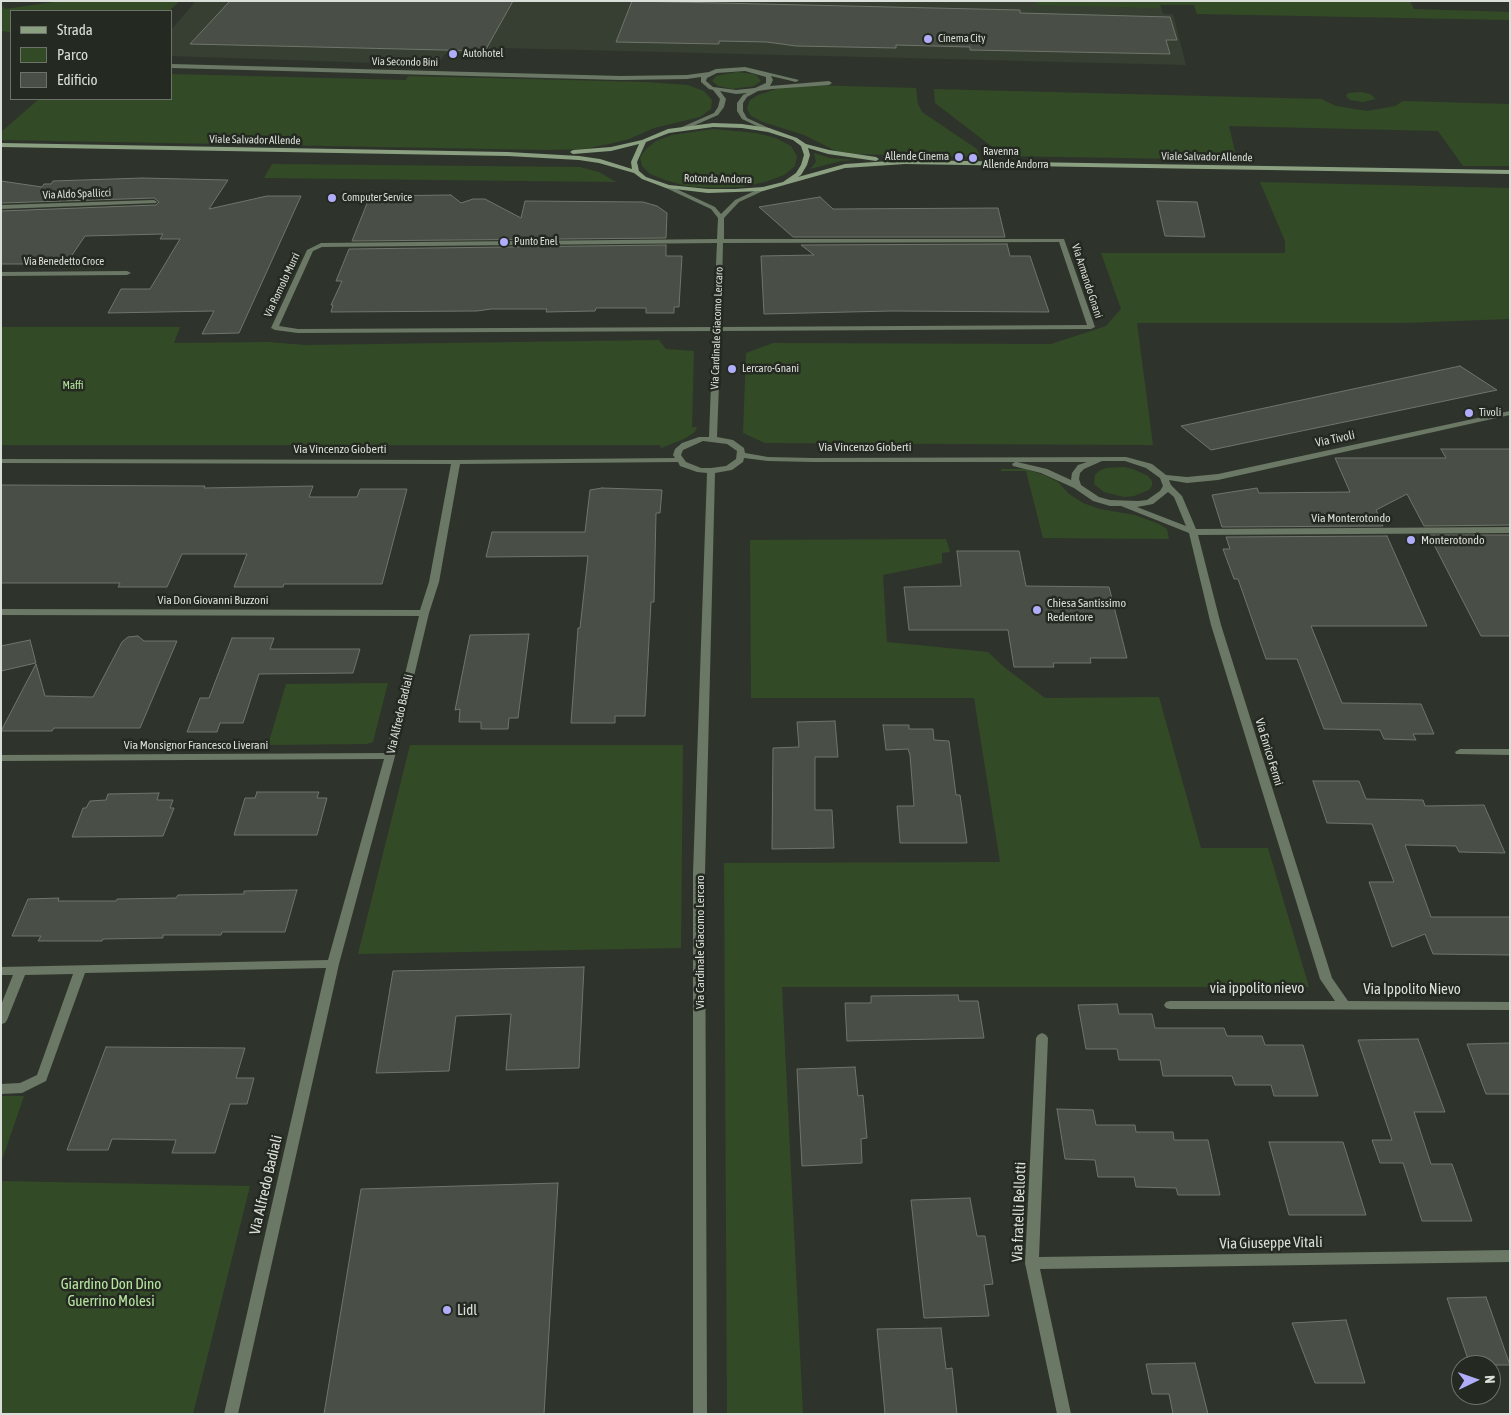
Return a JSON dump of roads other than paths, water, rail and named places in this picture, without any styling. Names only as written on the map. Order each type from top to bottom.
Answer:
[{"type":"main road","points":[[636,172],[634,162],[644,141],[684,128],[713,125],[742,126],[770,130],[795,139],[804,145]]},
{"type":"main road","name":"Viale Salvador Allende","points":[[508,154],[590,152],[644,141]]},
{"type":"main road","name":"Viale Salvador Allende","points":[[1,145],[508,154],[579,158],[600,161],[636,172]]},
{"type":"main road","name":"Viale Salvador Allende","points":[[804,145],[854,157],[905,162],[1510,172]]},
{"type":"main road","name":"Rotonda Andorra","points":[[636,172],[650,181],[668,187],[708,191],[763,189],[785,183],[799,174],[807,155],[804,145]]},
{"type":"main road","name":"Viale Salvador Allende","points":[[785,183],[845,166],[905,162]]},
{"type":"street","name":"Via Secondo Bini","points":[[172,66],[639,78],[689,82],[714,89],[736,92],[789,84],[829,83],[787,79],[735,69],[709,74],[639,78]]},
{"type":"street","points":[[762,73],[770,80],[769,84],[746,96],[740,103],[740,111],[746,119],[770,130]]},
{"type":"street","points":[[684,128],[716,114],[722,107],[723,99],[703,81],[709,74]]},
{"type":"street","points":[[668,187],[713,208],[721,218],[737,201],[763,189]]},
{"type":"street","name":"Via Aldo Spallicci","points":[[1,206],[154,202]]},
{"type":"street","name":"Via Cardinale Giacomo Lercaro","points":[[713,439],[721,218]]},
{"type":"street","name":"Via Armando Gnani","points":[[717,329],[1091,327],[1062,240],[719,241]]},
{"type":"street","name":"Via Romolo Murri","points":[[717,329],[298,331],[275,328],[310,250],[321,245],[719,241]]},
{"type":"street","name":"Via Benedetto Croce","points":[[1,274],[127,273]]},
{"type":"street","name":"Via Tivoli","points":[[1165,481],[1218,477],[1510,413]]},
{"type":"street","points":[[702,439],[713,439],[730,442],[737,446],[742,455],[736,464],[729,468],[711,471],[691,468],[683,464],[677,454],[685,445],[702,439]]},
{"type":"street","name":"Via Vincenzo Gioberti","points":[[742,455],[768,459],[1126,459],[1154,468],[1165,481],[1164,492],[1159,498],[1150,502],[1125,505],[1096,499],[1077,486],[1027,466],[988,460]]},
{"type":"street","name":"Via Vincenzo Gioberti","points":[[1077,486],[1076,473],[1081,467],[1101,459]]},
{"type":"street","name":"Via Vincenzo Gioberti","points":[[1,460],[456,462],[679,460]]},
{"type":"street","name":"Via Alfredo Badiali","points":[[231,1414],[333,964],[390,756],[424,613],[434,582],[456,462]]},
{"type":"street","name":"Via Cardinale Giacomo Lercaro","points":[[700,1414],[700,873],[711,471]]},
{"type":"street","name":"Via Enrico Fermi","points":[[1165,481],[1178,496],[1193,532],[1216,625],[1326,979],[1345,1005]]},
{"type":"street","points":[[1125,505],[1193,532]]},
{"type":"street","name":"Via Monterotondo","points":[[1193,532],[1510,530]]},
{"type":"street","name":"Via Don Giovanni Buzzoni","points":[[1,612],[424,613]]},
{"type":"street","points":[[1460,752],[1510,752]]},
{"type":"street","name":"Via Monsignor Francesco Liverani","points":[[1,758],[390,756]]},
{"type":"street","points":[[1,971],[333,964]]},
{"type":"street","points":[[1,1089],[22,1088],[42,1078],[82,969]]},
{"type":"street","points":[[1,1020],[21,971]]},
{"type":"street","name":"via ippolito nievo","points":[[1170,1005],[1345,1005]]},
{"type":"street","name":"Via Ippolito Nievo","points":[[1345,1005],[1510,1006]]},
{"type":"street","name":"Via fratelli Bellotti","points":[[1042,1038],[1032,1263],[1064,1414]]},
{"type":"street","name":"Via Giuseppe Vitali","points":[[1032,1263],[1510,1256]]},
{"type":"place","name":"Cinema City","points":[[928,39]]},
{"type":"place","name":"Autohotel","points":[[453,54]]},
{"type":"place","name":"Allende Cinema","points":[[959,157]]},
{"type":"place","name":"Ravenna Allende Andorra","points":[[973,158]]},
{"type":"place","name":"Computer Service","points":[[332,198]]},
{"type":"place","name":"Punto Enel","points":[[504,242]]},
{"type":"place","name":"Lercaro-Gnani","points":[[732,369]]},
{"type":"place","name":"Tivoli","points":[[1469,413]]},
{"type":"place","name":"Monterotondo","points":[[1411,540]]},
{"type":"place","name":"Chiesa Santissimo Redentore","points":[[1037,610]]},
{"type":"place","name":"Lidl","points":[[447,1310]]},
{"type":"park label","name":"Maffi","points":[[73,386]]},
{"type":"park label","name":"Giardino Don Dino Guerrino Molesi","points":[[111,1292]]}]
